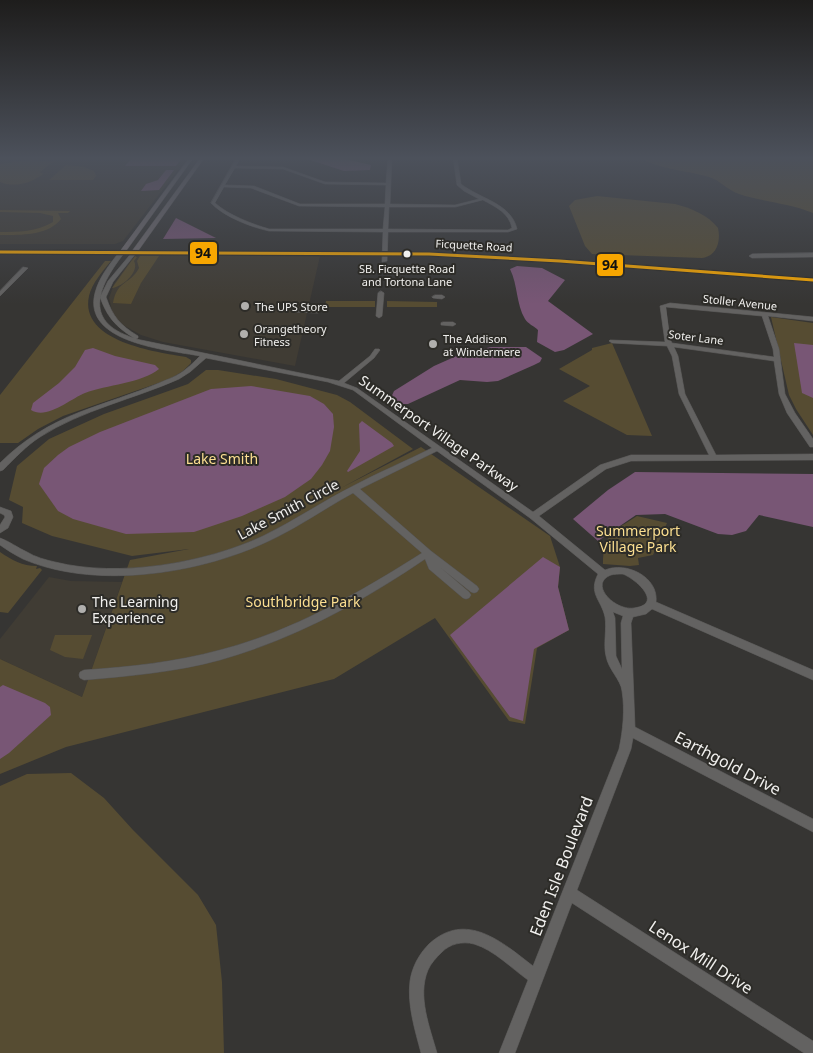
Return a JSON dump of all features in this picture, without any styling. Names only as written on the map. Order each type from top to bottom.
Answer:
[{"type":"main road","points":[[122,252],[156,206]]},
{"type":"main road","points":[[0,252],[122,252],[136,249],[167,206]]},
{"type":"main road","points":[[0,246],[127,246],[136,249]]},
{"type":"main road","name":"Ficquette Road","points":[[136,249],[526,252],[813,273]]},
{"type":"main road","name":"Ficquette Road","points":[[384,250],[813,280]]},
{"type":"street","points":[[215,206],[261,228],[511,230],[515,226],[509,214],[495,206]]},
{"type":"street","points":[[384,261],[388,206]]},
{"type":"street","points":[[122,252],[99,284],[96,301],[99,316],[108,314],[103,297],[110,282],[136,249]]},
{"type":"street","points":[[752,256],[813,255]]},
{"type":"street","points":[[0,294],[25,268]]},
{"type":"street","points":[[379,316],[381,293]]},
{"type":"street","points":[[435,297],[442,297]]},
{"type":"street","name":"Stoller Avenue","points":[[669,345],[663,307],[665,305],[813,319]]},
{"type":"street","points":[[296,311],[318,311]]},
{"type":"street","name":"Summerport Village Parkway","points":[[108,314],[118,326],[148,344]]},
{"type":"street","points":[[765,315],[773,338],[779,383],[785,402],[813,445]]},
{"type":"street","name":"Summerport Village Parkway","points":[[99,316],[106,327],[119,336],[204,356],[340,383],[366,397],[533,516],[604,574]]},
{"type":"street","points":[[443,324],[453,324]]},
{"type":"street","name":"Soter Lane","points":[[612,341],[624,340],[777,359]]},
{"type":"street","points":[[669,345],[677,365],[682,394],[714,456]]},
{"type":"street","points":[[340,383],[377,350]]},
{"type":"street","points":[[0,468],[17,450],[42,431],[82,413],[168,382],[184,374],[204,356]]},
{"type":"street","name":"Lake Smith Circle","points":[[0,541],[24,557],[63,568],[128,570],[178,566],[229,554],[276,534],[354,489],[406,466],[437,448]]},
{"type":"street","points":[[533,516],[603,467],[614,462],[647,456],[813,457]]},
{"type":"street","points":[[354,489],[428,553],[474,589]]},
{"type":"street","points":[[0,510],[8,513],[9,517],[5,526],[0,530]]},
{"type":"street","points":[[428,553],[432,566],[466,595]]},
{"type":"street","points":[[84,675],[165,667],[212,657],[238,649],[277,635],[345,604],[388,580],[428,553]]},
{"type":"street","points":[[623,570],[638,576],[650,590],[652,597],[650,604],[638,612],[629,613],[616,610],[605,603],[599,595],[597,587],[599,580],[604,574],[623,570]]},
{"type":"street","name":"Eden Isle Boulevard","points":[[605,603],[610,618],[611,656],[628,688]]},
{"type":"street","points":[[650,604],[813,675]]},
{"type":"street","name":"Eden Isle Boulevard","points":[[507,1053],[625,749],[629,730],[626,623],[629,613]]},
{"type":"street","name":"Earthgold Drive","points":[[629,730],[813,826]]},
{"type":"street","name":"Lenox Mill Drive","points":[[570,894],[813,1050]]},
{"type":"street","points":[[429,1053],[416,996],[416,980],[422,964],[434,948],[449,938],[463,935],[475,937],[537,978]]},
{"type":"shaded area","points":[[0,206],[150,206],[123,241],[115,244],[0,244]]},
{"type":"shaded area","points":[[176,218],[216,238],[163,239]]},
{"type":"shaded area","points":[[140,255],[320,256],[295,366],[163,342],[141,335],[123,325],[113,315],[109,298],[114,284],[131,260]]},
{"type":"shaded area","points":[[517,266],[542,268],[565,280],[548,301],[593,334],[564,350],[555,352],[537,342],[538,330],[526,321],[522,313],[510,269]]},
{"type":"shaded area","points":[[794,343],[813,345],[813,398],[802,393]]},
{"type":"shaded area","points":[[491,347],[526,347],[542,358],[540,362],[498,381],[460,380],[408,404],[396,404],[390,400],[394,391],[434,366],[461,354]]},
{"type":"shaded area","points":[[93,348],[115,356],[155,365],[159,369],[134,381],[85,393],[51,411],[37,412],[31,410],[33,403],[59,383],[75,367],[85,350]]},
{"type":"shaded area","name":"Lake Smith","points":[[251,386],[310,396],[324,404],[333,414],[334,427],[330,451],[322,465],[311,479],[285,497],[242,516],[194,532],[126,534],[73,519],[58,511],[39,484],[44,468],[58,455],[69,447],[100,432],[211,389]]},
{"type":"shaded area","points":[[362,421],[394,446],[348,472],[360,451],[359,424]]},
{"type":"shaded area","points":[[635,472],[813,474],[813,527],[759,515],[746,531],[732,535],[718,534],[665,514],[636,515],[598,541],[573,519],[608,490]]},
{"type":"shaded area","points":[[543,557],[560,567],[558,587],[569,630],[534,649],[523,721],[510,717],[450,635]]},
{"type":"shaded area","points":[[49,577],[71,581],[122,582],[82,697],[0,659],[0,639]]},
{"type":"shaded area","points":[[3,685],[45,703],[50,707],[51,715],[0,759],[0,687]]},
{"type":"green space","points":[[569,206],[681,206],[693,210],[714,223],[718,228],[719,238],[714,251],[707,257],[702,258],[592,254],[585,246]]},
{"type":"green space","points":[[791,206],[813,206],[813,213]]},
{"type":"green space","points":[[0,210],[70,211],[68,213],[58,213],[61,219],[49,229],[41,232],[0,235],[0,232],[40,228],[53,222],[53,216],[40,213],[0,212]]},
{"type":"green space","points":[[135,256],[137,257],[134,261],[135,265],[132,274],[125,282],[112,288]]},
{"type":"green space","points":[[140,256],[159,256],[141,283],[131,304],[113,303],[117,290],[139,268],[137,261]]},
{"type":"green space","points":[[105,261],[111,261],[95,282],[89,296],[89,312],[96,324],[108,334],[123,342],[140,348],[186,357],[191,360],[191,363],[183,371],[170,379],[63,416],[38,429],[18,443],[0,443],[0,395]]},
{"type":"green space","points":[[326,301],[375,301],[375,307],[325,307]]},
{"type":"green space","points":[[387,301],[437,302],[437,307],[387,307]]},
{"type":"green space","points":[[771,317],[813,323],[813,435],[789,395]]},
{"type":"green space","points":[[612,343],[652,436],[627,435],[563,401],[590,386],[559,369],[592,350],[592,348]]},
{"type":"green space","name":"Southbridge Park","points":[[206,370],[218,370],[276,379],[337,395],[350,402],[413,449],[341,488],[421,447],[550,536],[560,567],[558,587],[569,630],[537,648],[525,724],[509,721],[435,618],[334,679],[66,747],[0,774],[0,659],[82,697],[130,560],[189,549],[132,556],[52,536],[22,523],[23,507],[9,500],[17,466],[49,439],[104,414],[188,384]]},
{"type":"green space","name":"Summerport Village Park","points":[[637,516],[667,523],[653,555],[638,558],[639,565],[603,564],[605,546],[611,534]]},
{"type":"green space","points":[[0,552],[17,562],[37,566],[36,569],[40,568],[42,570],[8,613],[0,612]]},
{"type":"green space","points":[[55,635],[92,635],[83,659],[65,657],[50,650]]},
{"type":"green space","points":[[71,773],[104,798],[198,895],[216,925],[222,982],[224,1053],[0,1053],[0,786],[27,774]]},
{"type":"transit line","name":"94","points":[[0,252],[429,254],[560,261],[813,280]]},
{"type":"place","name":"SB. Ficquette Road and Tortona Lane","points":[[407,254]]},
{"type":"place","name":"The UPS Store","points":[[245,306]]},
{"type":"place","name":"Orangetheory Fitness","points":[[244,334]]},
{"type":"place","name":"The Addison at Windermere","points":[[433,344]]},
{"type":"place","name":"The Learning Experience","points":[[82,609]]}]
